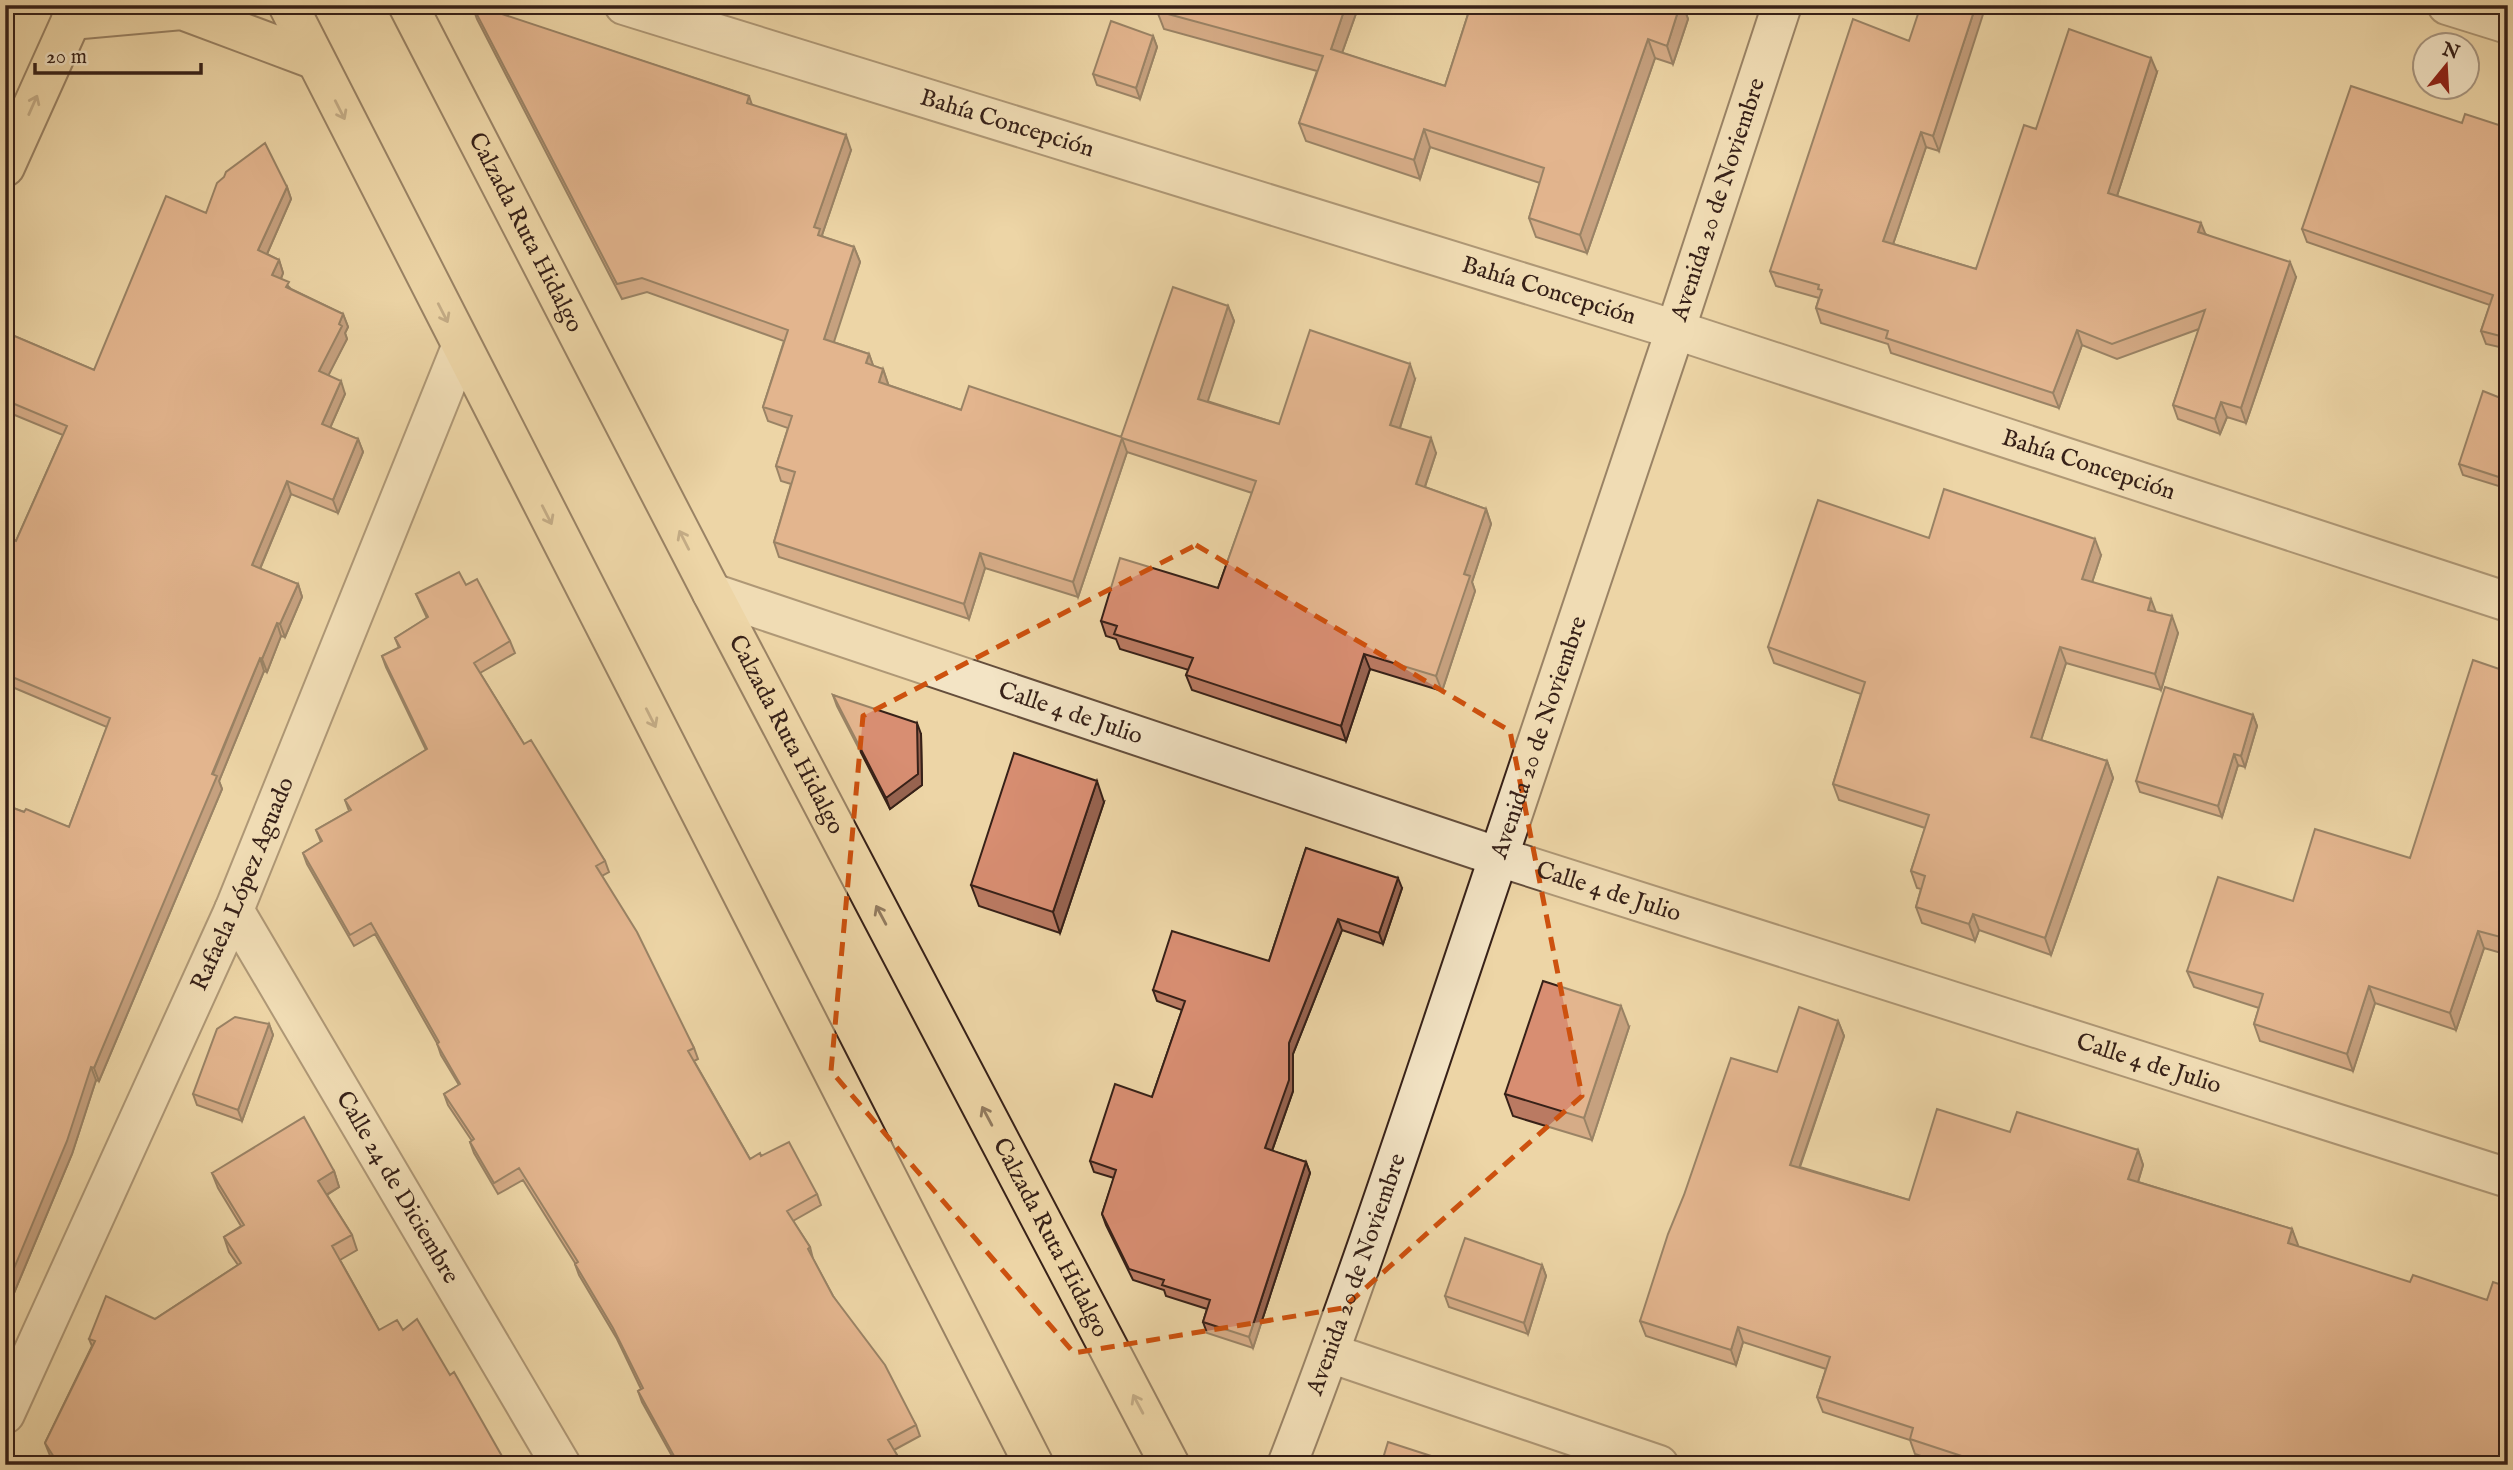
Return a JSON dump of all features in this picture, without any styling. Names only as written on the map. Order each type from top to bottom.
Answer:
[{"type":"main road","points":[[288,5],[313,59],[1034,1465]]},
{"type":"main road","name":"Calzada Ruta Hidalgo","points":[[408,5],[712,593],[1170,1465]]},
{"type":"main road","points":[[5,167],[74,13],[182,10],[313,59]]},
{"type":"street","name":"Bahía Concepción","points":[[624,5],[1676,330],[2508,602]]},
{"type":"street","name":"Avenida 20 de Noviembre","points":[[1287,1465],[1330,1353],[1499,857],[1782,5]]},
{"type":"street","points":[[2447,5],[2508,24]]},
{"type":"street","name":"Rafaela López Aguado","points":[[5,1414],[234,910],[461,347]]},
{"type":"street","name":"Calle 4 de Julio","points":[[712,593],[1499,857],[2508,1178]]},
{"type":"street","name":"Calle 24 de Diciembre","points":[[234,910],[561,1465]]},
{"type":"street","points":[[1330,1353],[1659,1465]]},
{"type":"highlighted area","points":[[1196,545],[1510,731],[1582,1096],[1343,1308],[1074,1353],[831,1071],[863,716]]},
{"type":"building","points":[[472,5],[749,96],[747,103],[846,135],[814,227],[820,229],[818,235],[854,247],[824,339],[869,354],[866,363],[883,369],[879,382],[961,410],[969,386],[1121,437],[1173,287],[1228,306],[1198,399],[1279,424],[1310,330],[1410,364],[1390,425],[1431,438],[1416,484],[1486,509],[1464,574],[1470,576],[1436,676],[1364,654],[1341,726],[1186,675],[1193,658],[1114,634],[1117,626],[1101,621],[1120,558],[1218,588],[1256,481],[1122,438],[1073,582],[980,553],[964,604],[774,542],[795,472],[776,466],[792,416],[763,407],[788,330],[642,278],[617,284]]},
{"type":"building","points":[[1159,5],[1346,5],[1331,49],[1445,86],[1471,5],[1680,5],[1667,46],[1648,39],[1580,235],[1529,218],[1544,168],[1424,129],[1414,160],[1299,123],[1323,56],[1157,11]]},
{"type":"building","points":[[1921,5],[1976,5],[1933,136],[1921,132],[1883,241],[1976,269],[2024,125],[2036,129],[2069,29],[2151,58],[2108,193],[2201,223],[2198,232],[2290,262],[2241,408],[2221,402],[2215,419],[2173,405],[2205,310],[2112,344],[2077,330],[2053,393],[1886,338],[1888,331],[1816,308],[1822,290],[1818,289],[1819,285],[1770,271],[1853,19],[1909,41]]},
{"type":"building","points":[[1111,21],[1153,36],[1136,88],[1093,74]]},
{"type":"building","points":[[2351,86],[2462,123],[2465,114],[2508,128],[2508,338],[2481,331],[2493,295],[2302,229]]},
{"type":"building","points":[[265,143],[287,187],[258,250],[279,260],[272,275],[289,282],[286,287],[343,314],[339,324],[342,326],[319,371],[341,381],[322,424],[358,439],[333,500],[287,481],[252,565],[298,584],[280,624],[277,623],[262,659],[260,658],[212,774],[217,776],[94,1068],[91,1067],[67,1141],[5,1290],[5,805],[24,812],[26,809],[69,827],[110,718],[5,674],[5,536],[16,541],[67,426],[5,400],[5,332],[94,370],[166,196],[206,213],[217,183],[226,172]]},
{"type":"building","points":[[2483,391],[2508,401],[2508,480],[2459,464]]},
{"type":"building","points":[[1944,489],[2095,539],[2082,579],[2151,599],[2148,610],[2172,616],[2155,674],[2060,647],[2031,737],[2107,761],[2045,938],[1973,914],[1969,924],[1916,907],[1925,876],[1911,871],[1929,815],[1833,784],[1865,682],[1768,647],[1818,500],[1929,538]]},
{"type":"building","points":[[459,572],[466,585],[477,579],[510,641],[474,663],[524,744],[531,740],[605,861],[596,866],[637,932],[694,1048],[688,1051],[750,1159],[789,1142],[817,1194],[787,1211],[810,1247],[808,1249],[833,1296],[885,1365],[916,1425],[888,1440],[903,1465],[679,1465],[638,1391],[643,1388],[613,1328],[575,1264],[578,1262],[519,1168],[494,1183],[470,1142],[474,1139],[444,1094],[460,1084],[371,923],[350,935],[303,853],[322,841],[316,830],[351,810],[345,800],[427,749],[382,656],[400,647],[395,638],[428,617],[416,594]]},
{"type":"building","points":[[2473,660],[2508,672],[2508,939],[2478,931],[2450,1013],[2369,986],[2347,1054],[2254,1024],[2263,994],[2187,971],[2218,877],[2293,901],[2315,829],[2410,858]]},
{"type":"building","points":[[2165,687],[2253,715],[2241,756],[2234,754],[2218,806],[2136,781]]},
{"type":"building","points":[[833,695],[917,723],[918,774],[886,798]]},
{"type":"building","points":[[1014,753],[1097,781],[1053,912],[971,885]]},
{"type":"building","points":[[1306,848],[1398,878],[1379,933],[1338,919],[1289,1043],[1289,1080],[1265,1148],[1306,1162],[1249,1337],[1203,1322],[1210,1300],[1162,1285],[1164,1280],[1129,1269],[1102,1214],[1116,1170],[1090,1161],[1115,1084],[1152,1097],[1185,1001],[1153,990],[1172,931],[1269,961]]},
{"type":"building","points":[[1543,981],[1621,1006],[1584,1118],[1505,1094]]},
{"type":"building","points":[[1799,1007],[1838,1021],[1790,1165],[1909,1200],[1937,1109],[2010,1132],[2017,1112],[2138,1150],[2128,1179],[2292,1229],[2288,1243],[2410,1282],[2413,1275],[2487,1300],[2493,1282],[2508,1287],[2508,1465],[1989,1465],[1910,1439],[1913,1428],[1817,1397],[1830,1357],[1738,1327],[1731,1350],[1640,1321],[1731,1058],[1777,1072]]},
{"type":"building","points":[[235,1017],[269,1024],[238,1110],[193,1094],[217,1029]]},
{"type":"building","points":[[304,1117],[334,1171],[318,1181],[352,1235],[332,1246],[379,1330],[397,1320],[403,1330],[417,1319],[450,1375],[454,1372],[503,1458],[501,1465],[92,1465],[90,1461],[84,1465],[59,1465],[45,1443],[95,1341],[89,1339],[106,1296],[155,1319],[241,1263],[224,1237],[244,1225],[212,1173]]},
{"type":"building","points":[[1465,1238],[1542,1265],[1524,1323],[1445,1296]]},
{"type":"building","points":[[1388,1442],[1459,1465],[1381,1465]]}]
